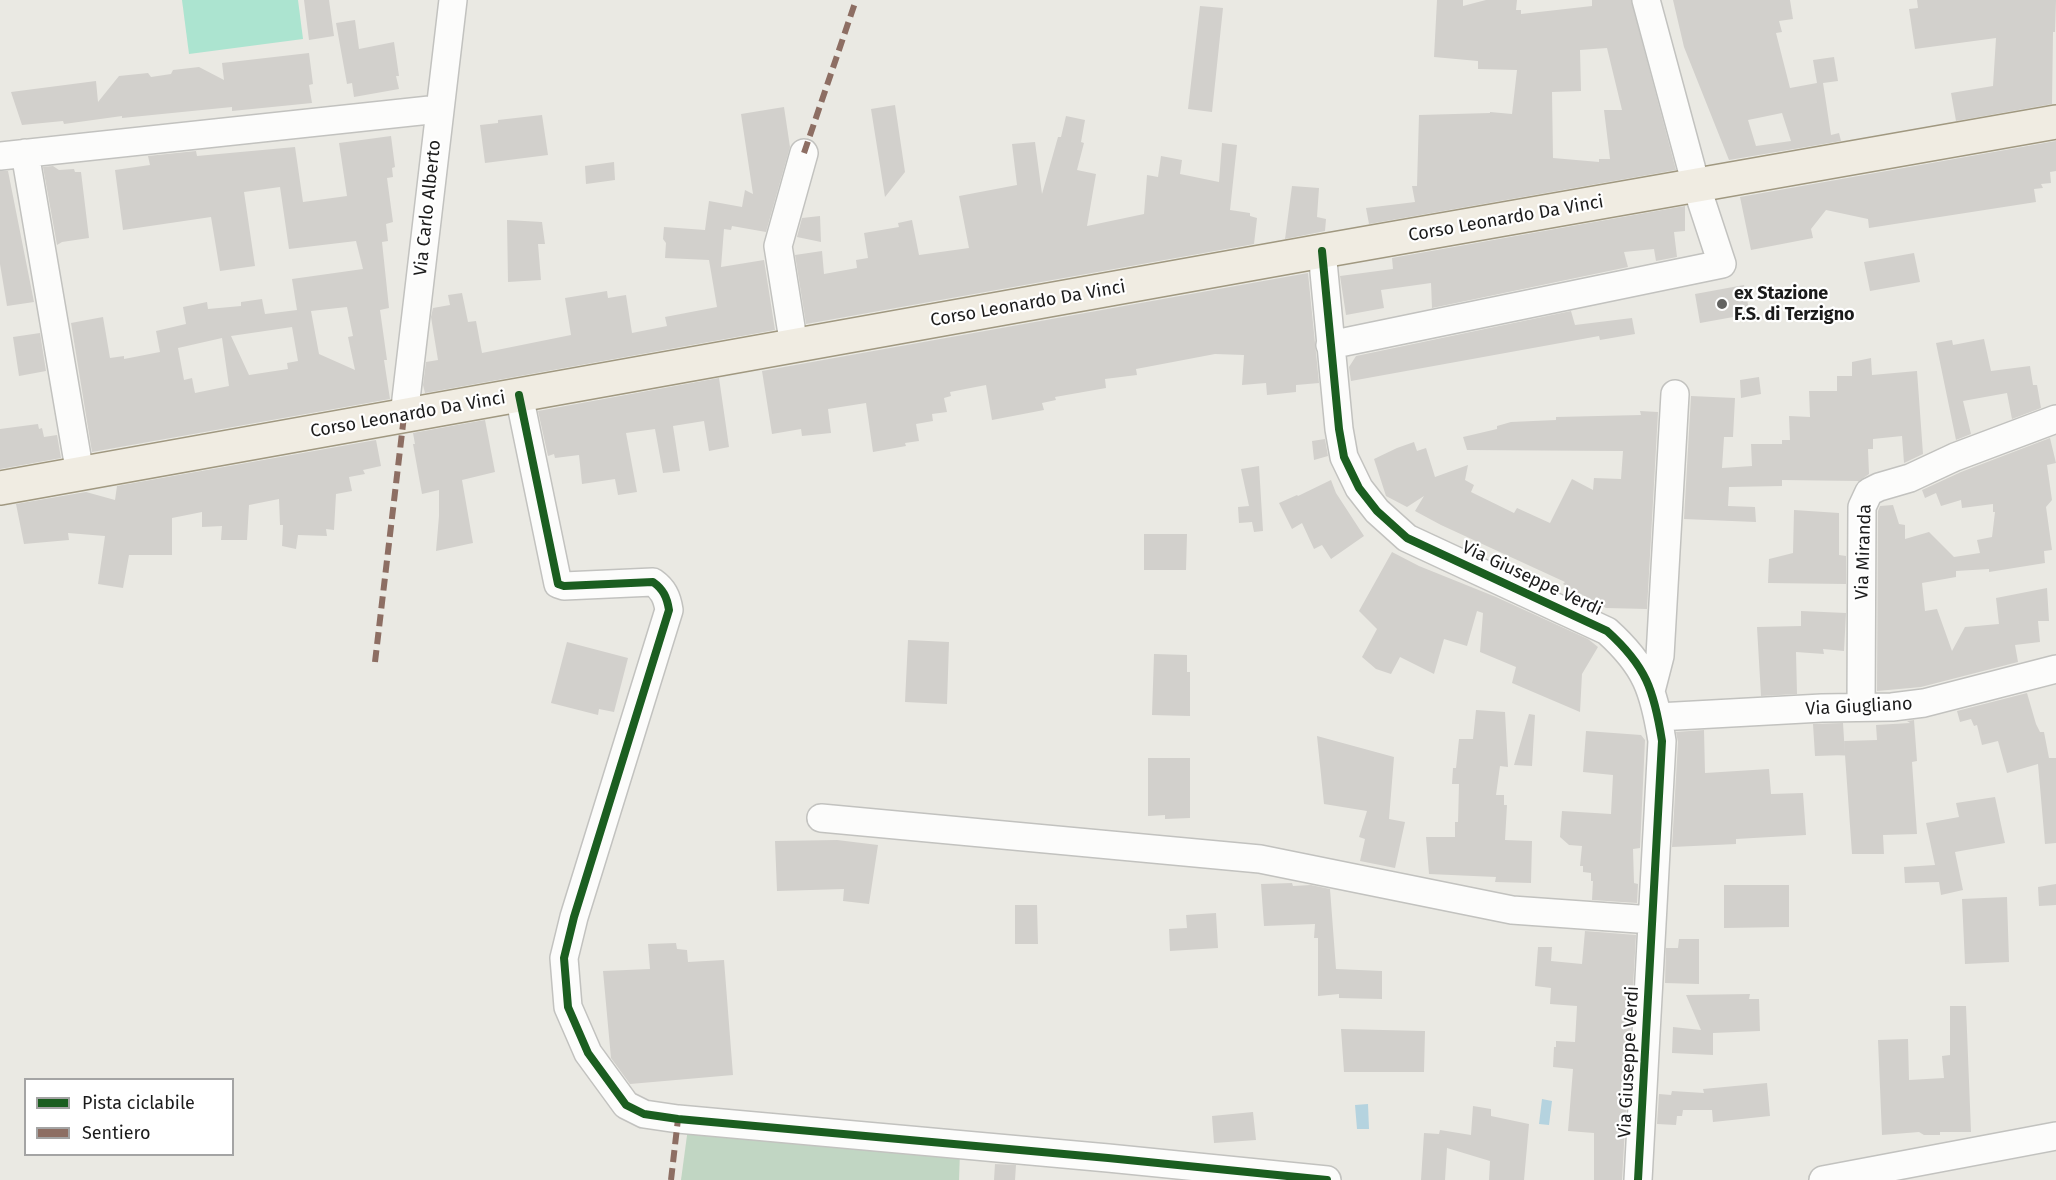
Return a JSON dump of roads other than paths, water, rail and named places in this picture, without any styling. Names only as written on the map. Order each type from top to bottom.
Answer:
[{"type":"main road","name":"Corso Leonardo Da Vinci","points":[[0,489],[1322,251],[2056,122]]},
{"type":"street","name":"Via Carlo Alberto","points":[[404,416],[453,0]]},
{"type":"street","points":[[1330,345],[1722,264],[1696,185],[1646,0]]},
{"type":"street","points":[[80,474],[13,155],[439,109]]},
{"type":"street","points":[[795,346],[778,246],[804,153]]},
{"type":"street","name":"Via Giuseppe Verdi","points":[[1322,251],[1337,418],[1344,457],[1359,488],[1377,511],[1407,538],[1607,631],[1626,648],[1644,672],[1655,704],[1662,741],[1638,1180]]},
{"type":"street","points":[[1655,704],[1660,656],[1675,394]]},
{"type":"street","points":[[519,395],[555,580],[564,586],[653,582],[660,587],[667,598],[669,610],[574,917],[564,958],[568,1007],[588,1053],[626,1105],[644,1114],[678,1119],[1327,1180]]},
{"type":"street","name":"Via Miranda","points":[[1861,707],[1862,507],[1865,497],[1878,487],[1910,478],[1955,457],[2056,419]]},
{"type":"street","name":"Via Giugliano","points":[[1655,704],[1892,707],[1924,703],[2056,669]]},
{"type":"street","points":[[821,818],[1260,859],[1512,910],[1652,921]]},
{"type":"street","points":[[1823,1180],[2056,1136]]},
{"type":"water","points":[[1542,1099],[1552,1101],[1549,1125],[1539,1124]]},
{"type":"water","points":[[1368,1104],[1369,1129],[1357,1129],[1355,1105]]},
{"type":"place","name":"ex Stazione F.S. di Terzigno","points":[[1722,304]]}]
